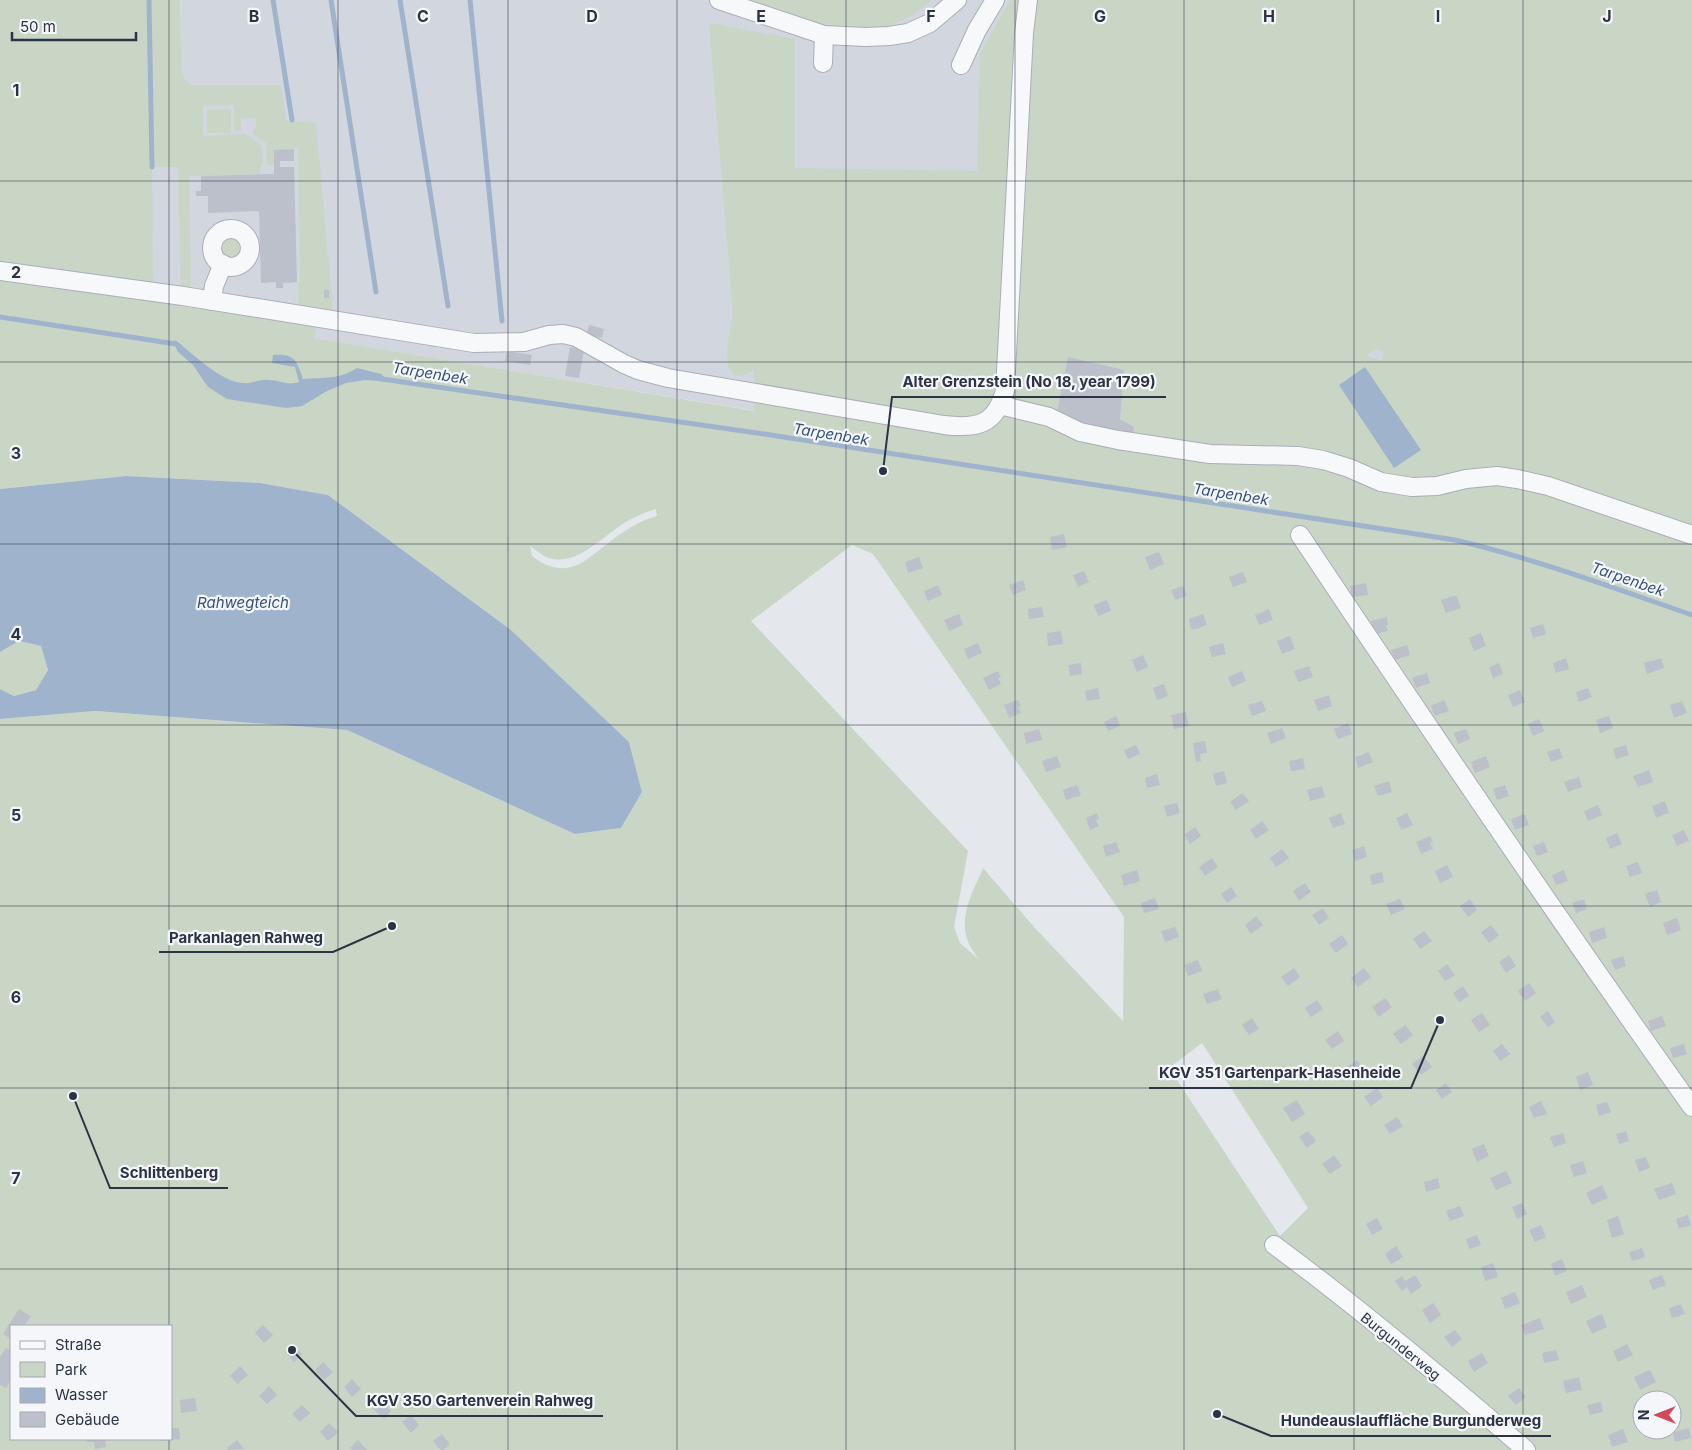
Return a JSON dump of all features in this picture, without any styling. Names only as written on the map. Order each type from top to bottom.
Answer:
[{"type":"street","points":[[719,0],[824,35],[866,37],[908,33],[930,23],[957,0]]},
{"type":"street","points":[[961,65],[977,30],[995,0]]},
{"type":"street","points":[[0,271],[212,301],[474,343],[524,342],[563,334],[576,337],[638,370],[668,378],[953,426],[983,424],[996,412],[1000,405],[1006,381],[1023,49],[1028,0]]},
{"type":"street","points":[[823,63],[824,35]]},
{"type":"street","points":[[212,301],[214,286],[223,264]]},
{"type":"street","points":[[1000,405],[1049,417],[1080,432],[1118,440],[1210,454],[1298,456],[1323,460],[1381,482],[1412,487],[1437,486],[1466,479],[1497,476],[1517,478],[1548,486],[1692,535]]},
{"type":"street","points":[[1300,535],[1461,776],[1692,1107]]},
{"type":"street","name":"Burgunderweg","points":[[1274,1245],[1359,1311],[1526,1450]]},
{"type":"shaded area","points":[[0,0],[1692,0],[1692,565],[179,316],[0,290]]},
{"type":"green space","points":[[0,0],[179,0],[182,73],[188,83],[192,85],[281,85],[286,121],[316,123],[333,311],[299,310],[298,148],[274,150],[274,165],[267,165],[266,143],[253,134],[253,129],[256,128],[256,118],[241,118],[241,130],[234,131],[234,105],[203,106],[203,136],[246,134],[262,146],[263,165],[261,165],[260,174],[189,176],[191,289],[181,289],[178,167],[152,167],[153,287],[0,266]]},
{"type":"green space","points":[[736,0],[931,0],[912,16],[882,28],[806,23]]},
{"type":"green space","points":[[1010,0],[1692,0],[1692,529],[1551,482],[1520,474],[1491,471],[1438,482],[1412,483],[1383,478],[1351,464],[1298,450],[1210,451],[1132,440],[1134,427],[1120,419],[1124,370],[1068,357],[1057,413],[1026,407],[1018,416],[1047,420],[1077,435],[1117,444],[1208,458],[1297,460],[1322,464],[1381,487],[1412,492],[1438,490],[1468,483],[1498,481],[1516,483],[1546,490],[1692,540],[1692,1450],[0,1450],[0,719],[95,711],[347,730],[575,834],[621,828],[642,792],[629,742],[511,630],[328,495],[260,483],[126,476],[0,489],[0,276],[317,323],[314,338],[754,411],[754,369],[745,375],[736,376],[731,371],[727,356],[733,314],[709,23],[795,39],[795,168],[977,171],[980,54]],"holes":[[[1374,349],[1384,351],[1382,361],[1367,356]],[[656,509],[657,516],[633,526],[575,566],[566,568],[555,567],[540,562],[532,556],[530,546],[550,558],[562,559],[572,557],[590,548],[624,523],[636,517]],[[852,545],[873,554],[1124,917],[1123,1021],[1035,928],[983,868],[969,902],[965,920],[967,939],[978,959],[960,943],[954,927],[968,851],[751,621]],[[1202,1043],[1308,1208],[1280,1236],[1169,1068]]]},
{"type":"green space","points":[[231,109],[231,133],[207,133],[207,110]]},
{"type":"green space","points":[[231,236],[239,239],[242,247],[239,255],[231,258],[223,255],[220,247],[223,239]]},
{"type":"green space","points":[[19,641],[41,646],[48,670],[36,690],[14,696],[0,689],[0,652]]},
{"type":"water","points":[[175,340],[207,366],[225,378],[234,381],[246,383],[266,380],[287,383],[299,382],[295,367],[272,363],[273,355],[286,355],[297,363],[303,379],[337,376],[357,368],[381,374],[390,382],[365,380],[346,383],[327,391],[302,406],[286,408],[227,399],[208,387],[193,365],[177,351]]},
{"type":"water","points":[[1365,367],[1421,450],[1394,468],[1339,385]]},
{"type":"water","name":"Rahwegteich","points":[[126,476],[260,483],[328,495],[511,630],[629,742],[642,792],[621,828],[575,834],[347,730],[95,711],[0,719],[0,689],[14,696],[36,690],[48,670],[41,646],[19,641],[0,652],[0,489]]},
{"type":"building","points":[[294,149],[294,161],[280,161],[280,167],[294,167],[297,282],[283,283],[283,288],[276,288],[276,282],[261,283],[259,211],[208,213],[208,196],[196,196],[196,191],[201,191],[201,176],[274,174],[274,150]]},
{"type":"building","points":[[324,290],[329,290],[329,298],[324,298]]},
{"type":"building","points":[[589,325],[604,329],[602,338],[587,334]]},
{"type":"building","points":[[570,347],[584,350],[579,378],[565,376]]},
{"type":"building","points":[[507,351],[532,355],[530,365],[505,361]]},
{"type":"building","points":[[1068,357],[1124,370],[1120,419],[1134,427],[1132,440],[1084,429],[1057,413]]},
{"type":"building","points":[[1064,534],[1067,547],[1052,550],[1050,537]]},
{"type":"building","points":[[1159,552],[1164,564],[1150,570],[1145,557]]},
{"type":"building","points":[[919,557],[923,568],[908,573],[905,562]]},
{"type":"building","points":[[1084,571],[1089,582],[1078,587],[1073,575]]},
{"type":"building","points":[[1243,572],[1247,582],[1233,587],[1229,577]]},
{"type":"building","points":[[1023,580],[1026,590],[1013,595],[1009,585]]},
{"type":"building","points":[[1366,583],[1368,595],[1352,597],[1350,586]]},
{"type":"building","points":[[938,585],[942,595],[928,601],[924,591]]},
{"type":"building","points":[[1183,586],[1187,596],[1175,600],[1171,590]]},
{"type":"building","points":[[1456,595],[1461,608],[1446,613],[1441,600]]},
{"type":"building","points":[[1107,600],[1111,611],[1098,616],[1094,605]]},
{"type":"building","points":[[1042,607],[1044,617],[1029,619],[1028,609]]},
{"type":"building","points":[[1269,609],[1273,620],[1259,625],[1255,615]]},
{"type":"building","points":[[959,614],[963,625],[949,631],[944,620]]},
{"type":"building","points":[[1203,614],[1207,625],[1192,630],[1189,619]]},
{"type":"building","points":[[1387,617],[1388,625],[1386,625],[1388,631],[1375,634],[1371,621]]},
{"type":"building","points":[[1543,624],[1546,634],[1533,638],[1530,628]]},
{"type":"building","points":[[1061,631],[1063,644],[1048,646],[1047,633]]},
{"type":"building","points":[[1481,633],[1486,646],[1474,651],[1469,638]]},
{"type":"building","points":[[1290,636],[1295,649],[1282,654],[1277,641]]},
{"type":"building","points":[[978,643],[982,653],[968,659],[964,649]]},
{"type":"building","points":[[1223,643],[1226,654],[1212,657],[1209,647]]},
{"type":"building","points":[[1407,645],[1410,655],[1395,660],[1391,650]]},
{"type":"building","points":[[1143,655],[1148,667],[1137,672],[1132,660]]},
{"type":"building","points":[[1566,658],[1569,669],[1556,673],[1553,663]]},
{"type":"building","points":[[1661,658],[1664,668],[1647,674],[1644,663]]},
{"type":"building","points":[[1081,663],[1082,674],[1070,676],[1068,665]]},
{"type":"building","points":[[1499,663],[1503,674],[1493,678],[1489,667]]},
{"type":"building","points":[[1309,666],[1313,677],[1298,682],[1294,671]]},
{"type":"building","points":[[998,671],[1001,677],[998,678],[1001,684],[989,690],[983,678]]},
{"type":"building","points":[[1242,671],[1246,681],[1232,687],[1228,677]]},
{"type":"building","points":[[1427,673],[1430,683],[1416,688],[1412,678]]},
{"type":"building","points":[[1164,684],[1168,696],[1157,700],[1153,688]]},
{"type":"building","points":[[1098,688],[1100,699],[1087,701],[1085,691]]},
{"type":"building","points":[[1588,688],[1592,697],[1579,702],[1576,692]]},
{"type":"building","points":[[1520,690],[1525,702],[1513,707],[1508,695]]},
{"type":"building","points":[[1329,695],[1332,706],[1318,711],[1314,700]]},
{"type":"building","points":[[1018,700],[1021,706],[1018,707],[1021,713],[1009,718],[1004,705]]},
{"type":"building","points":[[1444,700],[1449,711],[1435,716],[1431,706]]},
{"type":"building","points":[[1262,701],[1266,711],[1252,716],[1248,705]]},
{"type":"building","points":[[1682,701],[1687,713],[1674,718],[1670,705]]},
{"type":"building","points":[[1186,712],[1189,726],[1174,729],[1171,715]]},
{"type":"building","points":[[1116,716],[1120,726],[1108,731],[1104,722]]},
{"type":"building","points":[[1609,716],[1613,728],[1600,733],[1596,720]]},
{"type":"building","points":[[1539,719],[1544,731],[1533,736],[1528,724]]},
{"type":"building","points":[[1348,723],[1352,734],[1338,739],[1334,729]]},
{"type":"building","points":[[1282,728],[1286,738],[1271,744],[1267,733]]},
{"type":"building","points":[[1039,729],[1042,740],[1026,744],[1024,733]]},
{"type":"building","points":[[1466,729],[1470,739],[1458,744],[1454,733]]},
{"type":"building","points":[[1205,741],[1207,753],[1200,754],[1201,761],[1196,762],[1193,743]]},
{"type":"building","points":[[1136,745],[1140,754],[1128,759],[1124,750]]},
{"type":"building","points":[[1626,745],[1629,755],[1616,759],[1613,749]]},
{"type":"building","points":[[1559,748],[1563,758],[1551,762],[1547,752]]},
{"type":"building","points":[[1369,752],[1373,762],[1358,768],[1355,757]]},
{"type":"building","points":[[1057,756],[1061,767],[1046,772],[1042,761]]},
{"type":"building","points":[[1486,756],[1490,767],[1475,773],[1471,762]]},
{"type":"building","points":[[1303,758],[1305,769],[1291,771],[1289,761]]},
{"type":"building","points":[[1649,770],[1653,782],[1638,787],[1633,776]]},
{"type":"building","points":[[1224,771],[1227,783],[1216,786],[1213,774]]},
{"type":"building","points":[[1157,774],[1160,785],[1147,788],[1145,778]]},
{"type":"building","points":[[1579,777],[1582,787],[1568,792],[1564,782]]},
{"type":"building","points":[[1389,781],[1392,792],[1378,796],[1374,786]]},
{"type":"building","points":[[1077,785],[1081,795],[1066,800],[1063,790]]},
{"type":"building","points":[[1505,785],[1509,796],[1497,800],[1493,789]]},
{"type":"building","points":[[1322,786],[1325,797],[1310,801],[1307,790]]},
{"type":"building","points":[[1242,793],[1249,801],[1236,810],[1230,802]]},
{"type":"building","points":[[1665,801],[1669,813],[1656,818],[1652,806]]},
{"type":"building","points":[[1177,803],[1180,813],[1167,817],[1164,806]]},
{"type":"building","points":[[1598,805],[1602,815],[1588,821],[1584,811]]},
{"type":"building","points":[[1097,813],[1099,819],[1096,820],[1099,826],[1090,830],[1086,818]]},
{"type":"building","points":[[1341,813],[1345,824],[1333,828],[1329,818]]},
{"type":"building","points":[[1407,813],[1413,825],[1401,830],[1396,818]]},
{"type":"building","points":[[1525,814],[1529,825],[1515,830],[1511,819]]},
{"type":"building","points":[[1262,821],[1269,830],[1256,839],[1250,830]]},
{"type":"building","points":[[1195,827],[1201,836],[1190,844],[1184,835]]},
{"type":"building","points":[[1684,830],[1689,841],[1677,846],[1672,835]]},
{"type":"building","points":[[1617,833],[1622,844],[1610,849],[1606,838]]},
{"type":"building","points":[[1430,836],[1433,842],[1430,843],[1433,849],[1421,854],[1416,842]]},
{"type":"building","points":[[1116,842],[1120,852],[1106,857],[1103,846]]},
{"type":"building","points":[[1544,842],[1548,852],[1537,856],[1533,846]]},
{"type":"building","points":[[1364,846],[1367,857],[1355,861],[1352,850]]},
{"type":"building","points":[[1282,849],[1289,858],[1276,867],[1270,858]]},
{"type":"building","points":[[1212,858],[1218,867],[1205,876],[1199,867]]},
{"type":"building","points":[[1638,862],[1642,873],[1630,877],[1626,866]]},
{"type":"building","points":[[1447,865],[1453,877],[1440,883],[1435,871]]},
{"type":"building","points":[[1137,870],[1140,881],[1124,886],[1121,875]]},
{"type":"building","points":[[1564,870],[1568,881],[1556,885],[1552,875]]},
{"type":"building","points":[[1382,872],[1384,882],[1372,885],[1370,875]]},
{"type":"building","points":[[1305,883],[1311,892],[1299,901],[1293,891]]},
{"type":"building","points":[[1231,887],[1237,896],[1227,903],[1221,894]]},
{"type":"building","points":[[1657,890],[1661,902],[1650,907],[1645,894]]},
{"type":"building","points":[[1155,898],[1159,909],[1144,913],[1141,903]]},
{"type":"building","points":[[1400,899],[1405,909],[1391,915],[1386,904]]},
{"type":"building","points":[[1470,899],[1477,910],[1468,917],[1460,906]]},
{"type":"building","points":[[1584,899],[1587,909],[1576,913],[1572,903]]},
{"type":"building","points":[[1323,908],[1329,918],[1319,925],[1312,915]]},
{"type":"building","points":[[1256,916],[1263,925],[1251,934],[1245,925]]},
{"type":"building","points":[[1677,918],[1681,930],[1667,935],[1663,923]]},
{"type":"building","points":[[1491,925],[1499,935],[1489,943],[1481,932]]},
{"type":"building","points":[[1175,927],[1179,937],[1165,942],[1161,931]]},
{"type":"building","points":[[1604,927],[1607,938],[1592,943],[1589,932]]},
{"type":"building","points":[[1424,931],[1432,941],[1420,949],[1413,939]]},
{"type":"building","points":[[1342,935],[1348,944],[1336,953],[1329,944]]},
{"type":"building","points":[[1509,955],[1516,966],[1506,973],[1499,962]]},
{"type":"building","points":[[1623,956],[1626,966],[1615,970],[1611,960]]},
{"type":"building","points":[[1198,960],[1202,971],[1188,976],[1184,965]]},
{"type":"building","points":[[1447,964],[1455,975],[1445,981],[1438,971]]},
{"type":"building","points":[[1294,968],[1300,977],[1288,986],[1281,977]]},
{"type":"building","points":[[1364,968],[1371,977],[1358,987],[1351,978]]},
{"type":"building","points":[[1529,983],[1536,993],[1525,1001],[1518,991]]},
{"type":"building","points":[[1463,986],[1469,996],[1459,1002],[1453,993]]},
{"type":"building","points":[[1218,989],[1222,999],[1207,1004],[1203,994]]},
{"type":"building","points":[[1385,998],[1392,1007],[1379,1017],[1372,1007]]},
{"type":"building","points":[[1317,1000],[1323,1009],[1311,1017],[1305,1008]]},
{"type":"building","points":[[1548,1011],[1555,1022],[1548,1027],[1540,1017]]},
{"type":"building","points":[[1482,1013],[1490,1025],[1479,1032],[1471,1020]]},
{"type":"building","points":[[1662,1016],[1666,1026],[1651,1031],[1648,1021]]},
{"type":"building","points":[[1252,1018],[1259,1029],[1249,1035],[1242,1025]]},
{"type":"building","points":[[1405,1025],[1413,1035],[1401,1044],[1393,1034]]},
{"type":"building","points":[[1338,1031],[1344,1041],[1332,1049],[1325,1040]]},
{"type":"building","points":[[1502,1044],[1510,1054],[1500,1061],[1493,1051]]},
{"type":"building","points":[[1684,1044],[1687,1054],[1673,1058],[1670,1048]]},
{"type":"building","points":[[1423,1056],[1432,1067],[1421,1075],[1412,1064]]},
{"type":"building","points":[[1357,1060],[1364,1069],[1351,1077],[1345,1068]]},
{"type":"building","points":[[1274,1067],[1281,1077],[1274,1083],[1266,1073]]},
{"type":"building","points":[[1588,1072],[1593,1085],[1580,1090],[1576,1077]]},
{"type":"building","points":[[1446,1083],[1452,1092],[1442,1099],[1436,1090]]},
{"type":"building","points":[[1377,1088],[1383,1097],[1371,1106],[1364,1097]]},
{"type":"building","points":[[1297,1100],[1305,1114],[1292,1122],[1283,1108]]},
{"type":"building","points":[[1541,1101],[1547,1114],[1534,1118],[1529,1107]]},
{"type":"building","points":[[1607,1102],[1611,1112],[1599,1116],[1596,1105]]},
{"type":"building","points":[[1397,1117],[1403,1126],[1390,1134],[1384,1125]]},
{"type":"building","points":[[1308,1131],[1316,1141],[1307,1148],[1299,1137]]},
{"type":"building","points":[[1626,1131],[1629,1141],[1619,1144],[1616,1134]]},
{"type":"building","points":[[1563,1133],[1566,1143],[1554,1147],[1550,1137]]},
{"type":"building","points":[[1484,1144],[1489,1156],[1477,1162],[1472,1149]]},
{"type":"building","points":[[1334,1155],[1342,1166],[1330,1174],[1322,1164]]},
{"type":"building","points":[[1646,1157],[1650,1168],[1639,1172],[1635,1160]]},
{"type":"building","points":[[1583,1161],[1587,1173],[1574,1177],[1570,1165]]},
{"type":"building","points":[[1506,1171],[1512,1183],[1496,1190],[1490,1178]]},
{"type":"building","points":[[1438,1178],[1440,1188],[1426,1192],[1424,1182]]},
{"type":"building","points":[[1672,1183],[1676,1194],[1659,1200],[1654,1189]]},
{"type":"building","points":[[1602,1185],[1608,1198],[1592,1205],[1586,1193]]},
{"type":"building","points":[[1522,1203],[1527,1214],[1517,1219],[1512,1207]]},
{"type":"building","points":[[1460,1206],[1464,1216],[1450,1221],[1446,1211]]},
{"type":"building","points":[[1688,1215],[1691,1225],[1679,1229],[1676,1219]]},
{"type":"building","points":[[1618,1216],[1624,1234],[1612,1238],[1607,1220]]},
{"type":"building","points":[[1377,1218],[1383,1229],[1372,1235],[1366,1224]]},
{"type":"building","points":[[1541,1225],[1546,1237],[1535,1242],[1529,1230]]},
{"type":"building","points":[[1477,1235],[1481,1245],[1469,1249],[1466,1239]]},
{"type":"building","points":[[1396,1246],[1403,1257],[1391,1264],[1385,1254]]},
{"type":"building","points":[[1642,1248],[1645,1257],[1632,1261],[1629,1252]]},
{"type":"building","points":[[1562,1259],[1567,1271],[1555,1276],[1551,1264]]},
{"type":"building","points":[[1493,1263],[1498,1277],[1485,1281],[1481,1267]]},
{"type":"building","points":[[1415,1275],[1422,1286],[1411,1294],[1407,1287],[1402,1291],[1395,1281],[1402,1276],[1405,1281]]},
{"type":"building","points":[[1662,1275],[1666,1285],[1653,1290],[1649,1280]]},
{"type":"building","points":[[1582,1285],[1587,1297],[1571,1304],[1566,1292]]},
{"type":"building","points":[[1515,1292],[1520,1303],[1505,1309],[1501,1298]]},
{"type":"building","points":[[1433,1303],[1441,1315],[1430,1323],[1422,1310]]},
{"type":"building","points":[[1681,1304],[1685,1314],[1672,1318],[1669,1308]]},
{"type":"building","points":[[19,1309],[31,1316],[25,1325],[10,1325],[10,1338],[3,1334]]},
{"type":"building","points":[[1602,1314],[1607,1327],[1592,1334],[1586,1321]]},
{"type":"building","points":[[1540,1318],[1544,1329],[1525,1335],[1521,1325]]},
{"type":"building","points":[[263,1325],[273,1335],[264,1343],[255,1333]]},
{"type":"building","points":[[1455,1330],[1462,1339],[1452,1347],[1444,1337]]},
{"type":"building","points":[[293,1344],[302,1354],[294,1362],[285,1352]]},
{"type":"building","points":[[1627,1344],[1633,1355],[1618,1362],[1613,1351]]},
{"type":"building","points":[[6,1348],[10,1350],[10,1381],[6,1388],[0,1385],[0,1357]]},
{"type":"building","points":[[1556,1350],[1559,1360],[1544,1363],[1542,1353]]},
{"type":"building","points":[[1482,1353],[1488,1363],[1474,1372],[1468,1361]]},
{"type":"building","points":[[323,1362],[333,1372],[324,1380],[315,1370]]},
{"type":"building","points":[[240,1366],[248,1375],[238,1384],[230,1376]]},
{"type":"building","points":[[1650,1370],[1656,1382],[1640,1390],[1634,1377]]},
{"type":"building","points":[[1579,1377],[1582,1390],[1566,1393],[1563,1381]]},
{"type":"building","points":[[352,1379],[361,1389],[352,1397],[344,1387]]},
{"type":"building","points":[[269,1386],[277,1395],[267,1404],[259,1396]]},
{"type":"building","points":[[1519,1388],[1526,1397],[1516,1405],[1508,1396]]},
{"type":"building","points":[[384,1396],[392,1403],[388,1408],[391,1411],[384,1419],[372,1408]]},
{"type":"building","points":[[195,1398],[197,1411],[181,1413],[180,1400]]},
{"type":"building","points":[[1601,1402],[1603,1412],[1590,1415],[1587,1405]]},
{"type":"building","points":[[302,1405],[310,1413],[300,1422],[292,1414]]},
{"type":"building","points":[[411,1415],[419,1425],[411,1433],[402,1422]]},
{"type":"building","points":[[329,1423],[338,1432],[328,1441],[320,1432]]},
{"type":"building","points":[[172,1428],[179,1428],[180,1439],[172,1440]]},
{"type":"building","points":[[1689,1428],[1691,1438],[1675,1442],[1675,1440],[1682,1440],[1682,1430]]},
{"type":"building","points":[[1623,1429],[1628,1442],[1612,1447],[1608,1435]]},
{"type":"building","points":[[442,1434],[450,1444],[443,1450],[440,1450],[433,1441]]},
{"type":"building","points":[[87,1440],[105,1440],[106,1447],[95,1449],[94,1442],[87,1442]]},
{"type":"building","points":[[237,1440],[244,1449],[228,1450],[227,1448]]},
{"type":"building","points":[[358,1440],[367,1450],[352,1450],[350,1448]]},
{"type":"waterway","points":[[149,0],[152,167]]},
{"type":"waterway","points":[[273,0],[292,120]]},
{"type":"waterway","points":[[331,0],[376,292]]},
{"type":"waterway","points":[[400,0],[448,306]]},
{"type":"waterway","points":[[470,0],[502,321]]},
{"type":"waterway","name":"Tarpenbek","points":[[0,317],[176,344],[181,348]]},
{"type":"waterway","name":"Tarpenbek","points":[[382,379],[764,434],[1455,540],[1545,565],[1692,615]]},
{"type":"place","name":"Alter Grenzstein (No 18, year 1799)","points":[[883,471]]},
{"type":"place","name":"Parkanlagen Rahweg","points":[[392,926]]},
{"type":"place","name":"KGV 351 Gartenpark-Hasenheide","points":[[1440,1020]]},
{"type":"place","name":"Schlittenberg","points":[[73,1096]]},
{"type":"place","name":"KGV 350 Gartenverein Rahweg","points":[[292,1350]]},
{"type":"place","name":"Hundeauslauffläche Burgunderweg","points":[[1217,1414]]}]
